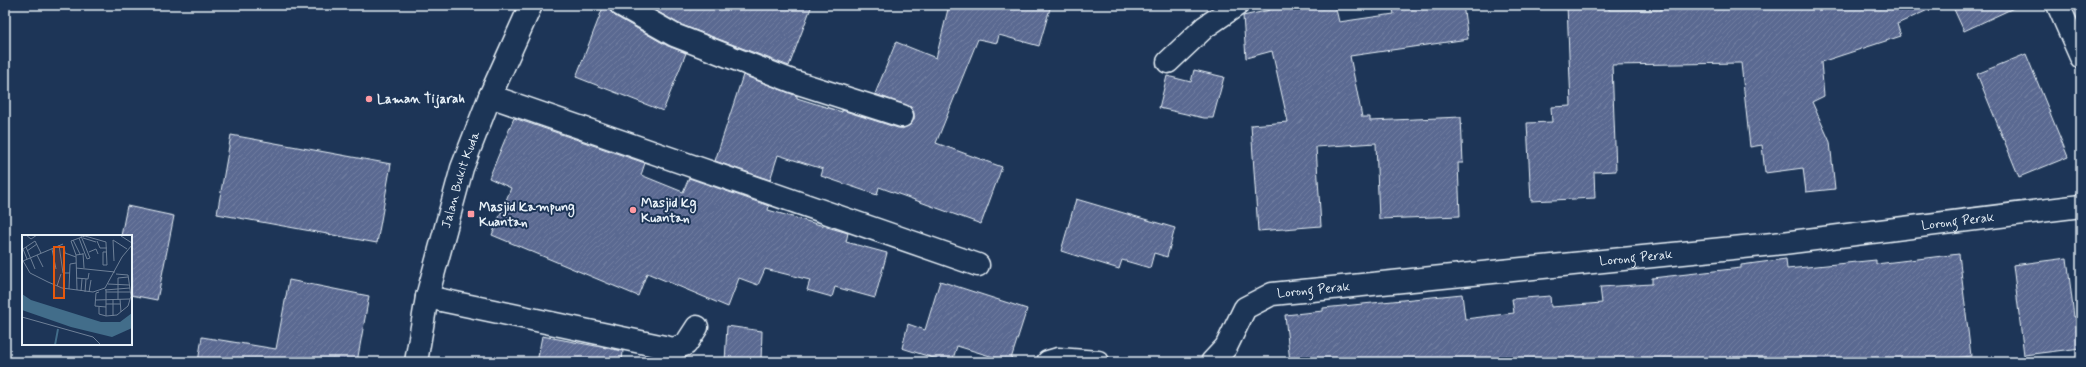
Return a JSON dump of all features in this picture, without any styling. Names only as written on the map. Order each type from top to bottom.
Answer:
[{"type":"street","name":"Jalan Bukit Kuda","points":[[416,362],[427,297],[462,168],[490,96],[531,5]]},
{"type":"street","points":[[621,5],[674,35],[792,81],[902,116]]},
{"type":"street","points":[[1168,62],[1205,27],[1238,5]]},
{"type":"street","points":[[2058,5],[2081,57]]},
{"type":"street","points":[[490,96],[978,265]]},
{"type":"street","name":"Lorong Perak","points":[[1222,356],[1245,308],[1272,294],[1783,243],[2081,206]]},
{"type":"street","points":[[427,297],[674,349],[686,344],[697,327]]},
{"type":"street","points":[[1048,362],[1058,359],[1098,362]]},
{"type":"building","points":[[604,5],[609,5],[610,11],[615,16],[668,46],[686,53],[663,111],[576,77]]},
{"type":"building","points":[[646,5],[812,5],[789,66],[679,24]]},
{"type":"building","points":[[949,5],[1051,5],[1039,46],[999,35],[997,43],[978,39],[936,143],[1002,167],[981,224],[879,187],[877,195],[821,176],[823,169],[778,155],[770,180],[715,161],[743,75],[797,96],[797,98],[842,112],[842,110],[898,128],[904,128],[910,125],[914,119],[914,113],[911,107],[875,94],[896,42],[936,58]]},
{"type":"building","points":[[1269,5],[1335,5],[1339,22],[1394,14],[1392,5],[1428,5],[1429,9],[1463,5],[1468,39],[1350,56],[1362,117],[1370,117],[1370,121],[1461,117],[1463,163],[1458,163],[1460,216],[1379,219],[1376,143],[1316,147],[1321,226],[1258,231],[1251,125],[1288,122],[1272,51],[1246,58],[1243,16],[1270,10]]},
{"type":"building","points":[[1567,5],[1609,5],[1609,10],[1661,10],[1661,5],[1939,5],[1897,24],[1901,36],[1821,62],[1824,96],[1812,102],[1830,142],[1835,189],[1806,192],[1803,168],[1765,173],[1762,145],[1750,147],[1741,63],[1612,65],[1616,171],[1594,172],[1595,198],[1531,201],[1527,123],[1552,122],[1551,107],[1571,106]]},
{"type":"building","points":[[1952,5],[2020,5],[1964,31]]},
{"type":"building","points":[[2026,54],[2068,157],[2019,177],[1977,74]]},
{"type":"building","points":[[1194,70],[1224,77],[1213,118],[1204,118],[1159,108],[1167,76],[1191,82]]},
{"type":"building","points":[[514,118],[645,163],[641,175],[683,192],[689,178],[769,206],[768,210],[848,233],[846,242],[887,253],[875,298],[835,287],[832,297],[807,290],[810,280],[765,269],[758,285],[739,278],[728,307],[647,273],[638,296],[492,235],[511,188],[489,178]]},
{"type":"building","points":[[231,135],[391,164],[377,243],[217,214]]},
{"type":"building","points":[[1076,199],[1175,228],[1167,257],[1154,253],[1150,268],[1122,260],[1119,269],[1061,251]]},
{"type":"building","points":[[127,206],[174,216],[157,300],[132,295],[132,235],[121,235]]},
{"type":"building","points":[[1959,254],[1971,356],[1922,362],[1290,362],[1285,315],[1323,311],[1323,308],[1462,294],[1465,319],[1514,313],[1512,299],[1550,296],[1551,307],[1602,303],[1600,287],[1652,284],[1652,278],[1741,268],[1741,265],[1786,259],[1787,269],[1876,260],[1876,264]]},
{"type":"building","points":[[2067,258],[2074,317],[2081,316],[2081,348],[2024,355],[2013,265]]},
{"type":"building","points":[[289,280],[369,296],[357,362],[198,362],[202,337],[276,349]]},
{"type":"building","points":[[940,281],[1027,309],[1010,362],[957,346],[952,362],[946,362],[902,348],[908,324],[925,330]]},
{"type":"building","points":[[727,326],[762,331],[761,362],[725,362]]},
{"type":"building","points":[[542,336],[623,351],[622,362],[537,362]]},
{"type":"place","name":"Laman Tijarah","points":[[369,99]]},
{"type":"place","name":"Masjid Kg Kuantan","points":[[633,210]]},
{"type":"place","name":"Masjid Kampung Kuantan","points":[[471,214]]}]
